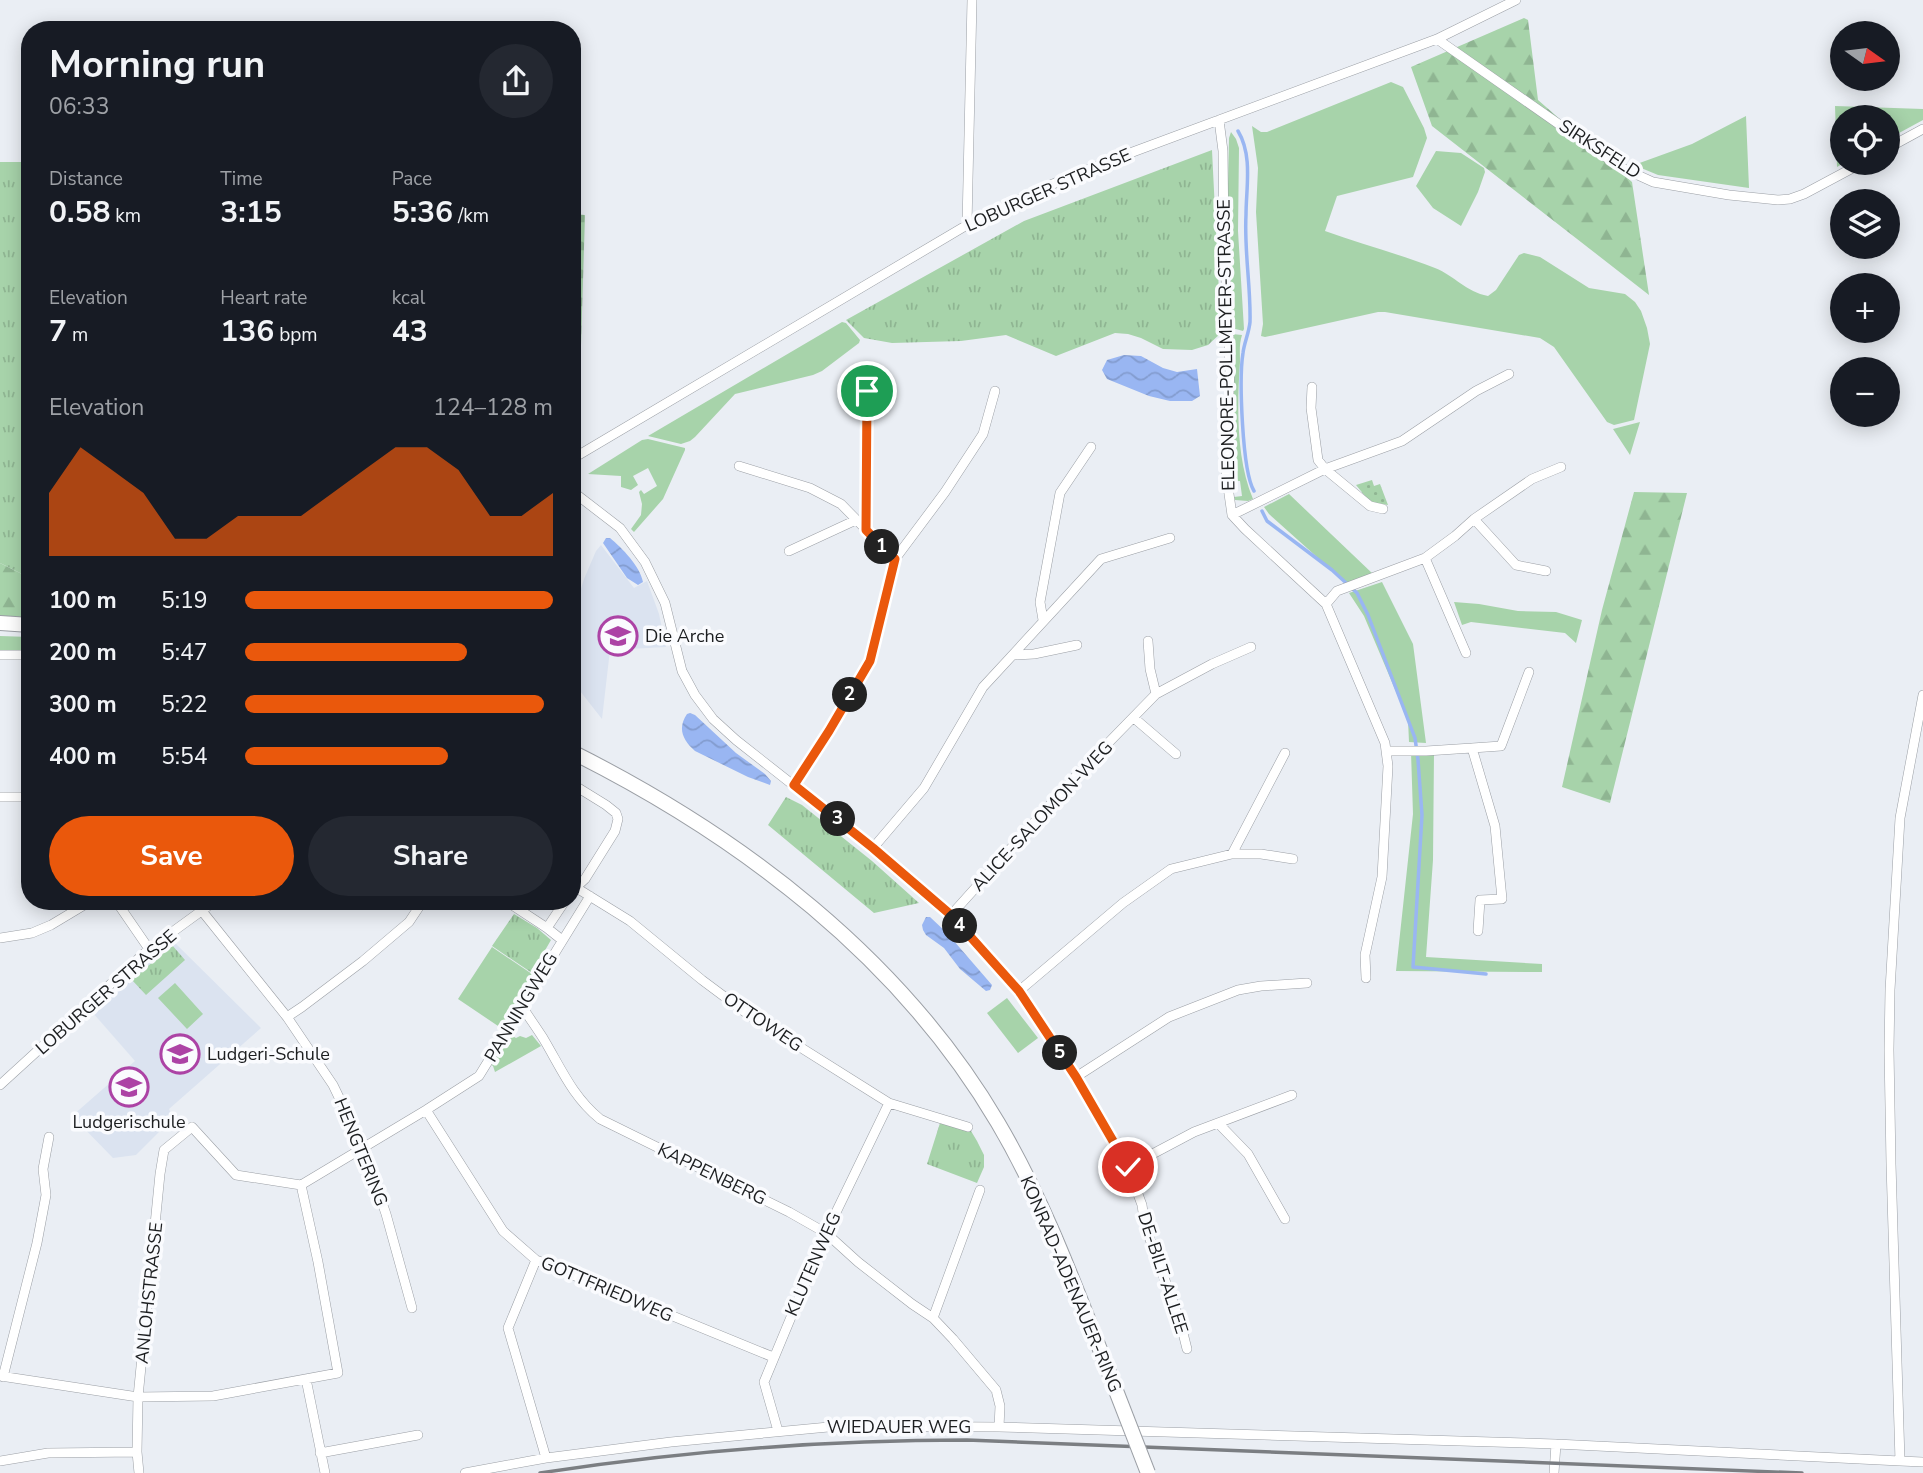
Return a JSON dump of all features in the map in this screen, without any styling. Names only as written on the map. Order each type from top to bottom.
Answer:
[{"type":"main road","points":[[0,624],[21,625]]},
{"type":"main road","name":"KONRAD-ADENAUER-RING","points":[[581,757],[664,802],[744,854],[828,921],[863,953],[939,1038],[973,1085],[1013,1150],[1045,1213],[1148,1473]]},
{"type":"street","points":[[967,225],[972,0]]},
{"type":"street","name":"LOBURGER STRASSE","points":[[581,454],[967,225],[1043,188],[1437,39],[1516,0]]},
{"type":"street","name":"SIRKSFELD","points":[[1437,39],[1620,167],[1653,182],[1765,200],[1790,199],[1840,175]]},
{"type":"street","name":"ELEONORE-POLLMEYER-STRASSE","points":[[1219,120],[1223,151],[1230,367],[1226,473],[1232,515],[1326,604],[1385,743],[1388,766],[1382,877],[1365,955],[1366,978]]},
{"type":"street","points":[[1900,141],[1923,129]]},
{"type":"street","points":[[1232,515],[1325,469],[1402,441],[1476,391],[1509,374]]},
{"type":"street","points":[[1312,387],[1311,408],[1318,460],[1325,469],[1370,506],[1383,509]]},
{"type":"street","points":[[866,530],[867,391]]},
{"type":"street","points":[[794,785],[870,661],[895,559],[945,492],[983,434],[995,391]]},
{"type":"street","points":[[1043,620],[1040,601],[1060,493],[1091,447]]},
{"type":"street","points":[[739,466],[810,488],[841,504],[895,559]]},
{"type":"street","points":[[1326,604],[1337,590],[1424,558],[1532,479],[1561,467]]},
{"type":"street","name":"DE-BILT-ALLEE","points":[[581,498],[620,528],[645,562],[665,603],[682,671],[695,695],[724,730],[873,848],[951,915],[1019,991],[1076,1077],[1128,1167],[1187,1349]]},
{"type":"street","points":[[1474,519],[1516,565],[1546,571]]},
{"type":"street","points":[[789,551],[856,520]]},
{"type":"street","points":[[873,848],[924,788],[983,687],[1101,559],[1170,538]]},
{"type":"street","points":[[1424,558],[1466,653]]},
{"type":"street","points":[[1148,641],[1150,669],[1156,694]]},
{"type":"street","points":[[1014,655],[1077,646]]},
{"type":"street","name":"ALICE-SALOMON-WEG","points":[[951,915],[1075,777],[1156,694],[1251,647]]},
{"type":"street","points":[[0,655],[21,655]]},
{"type":"street","points":[[1386,751],[1501,746],[1529,672]]},
{"type":"street","points":[[1899,1461],[1890,1139],[1890,990],[1900,818],[1923,695]]},
{"type":"street","points":[[1133,718],[1176,754]]},
{"type":"street","points":[[1472,748],[1495,826],[1502,899],[1480,900],[1478,931]]},
{"type":"street","points":[[1232,854],[1286,753]]},
{"type":"street","points":[[581,790],[616,813],[618,824],[581,882]]},
{"type":"street","points":[[0,797],[21,797]]},
{"type":"street","points":[[1019,991],[1124,903],[1171,869],[1232,854],[1261,854],[1293,859]]},
{"type":"street","name":"OTTOWEG","points":[[581,892],[631,921],[749,1015],[889,1103],[968,1127]]},
{"type":"street","name":"PANNINGWEG","points":[[301,1185],[479,1076],[590,896]]},
{"type":"street","points":[[0,938],[32,933],[76,910]]},
{"type":"street","points":[[122,910],[149,949]]},
{"type":"street","points":[[287,1017],[372,953],[409,922],[417,910]]},
{"type":"street","points":[[520,910],[547,928]]},
{"type":"street","name":"PANNINGWEG","points":[[559,910],[547,928],[562,940]]},
{"type":"street","name":"LOBURGER STRASSE","points":[[0,1085],[149,949],[202,911]]},
{"type":"street","name":"HENGTERING","points":[[202,911],[287,1017],[333,1085],[363,1147],[386,1213],[412,1308]]},
{"type":"street","points":[[1076,1077],[1169,1017],[1238,990],[1307,983]]},
{"type":"street","name":"KAPPENBERG","points":[[521,1005],[574,1092],[586,1108],[600,1119],[826,1233],[858,1262],[933,1318],[996,1390],[1000,1406],[999,1427]]},
{"type":"street","points":[[1128,1167],[1194,1132],[1292,1095]]},
{"type":"street","name":"KLUTENWEG","points":[[778,1431],[764,1382],[826,1233],[889,1103]]},
{"type":"street","name":"GOTTFRIEDWEG","points":[[426,1110],[503,1231],[537,1260],[773,1357]]},
{"type":"street","points":[[1219,1123],[1248,1154],[1285,1219]]},
{"type":"street","name":"ANLOHSTRASSE","points":[[139,1473],[138,1397],[164,1150],[192,1127],[236,1175],[301,1185]]},
{"type":"street","points":[[49,1137],[43,1169],[46,1195],[37,1243],[2,1377],[138,1397],[213,1396],[338,1373],[301,1185]]},
{"type":"street","points":[[933,1318],[980,1190]]},
{"type":"street","points":[[537,1260],[508,1328],[546,1458]]},
{"type":"street","points":[[306,1380],[325,1473]]},
{"type":"street","name":"WIEDAUER WEG","points":[[465,1473],[546,1458],[671,1442],[839,1426],[999,1427],[1556,1444],[1923,1462]]},
{"type":"street","points":[[320,1453],[418,1435]]},
{"type":"street","points":[[1554,1473],[1556,1444]]},
{"type":"street","points":[[0,1461],[48,1454],[137,1452]]},
{"type":"shaded area","name":"Die Arche","points":[[601,545],[634,588],[647,581],[659,614],[666,647],[610,650],[602,719],[581,692],[581,589]]},
{"type":"shaded area","name":"Ludgeri-Schule","points":[[173,941],[261,1028],[169,1109],[173,1118],[136,1155],[113,1158],[72,1116],[135,1061],[93,1013]]},
{"type":"green space","points":[[1524,18],[1528,20],[1538,100],[1632,182],[1649,295],[1432,126],[1411,67]]},
{"type":"green space","points":[[1391,82],[1403,87],[1427,138],[1413,177],[1337,196],[1325,231],[1435,268],[1473,291],[1488,296],[1496,290],[1519,255],[1524,253],[1540,257],[1589,288],[1625,294],[1641,311],[1650,344],[1634,420],[1614,425],[1607,422],[1554,347],[1540,338],[1385,312],[1261,336],[1263,324],[1256,212],[1258,168],[1252,126],[1261,132],[1267,132]]},
{"type":"green space","points":[[1900,108],[1923,109],[1923,120],[1900,132]]},
{"type":"green space","points":[[1746,116],[1749,188],[1658,175],[1634,165],[1692,144]]},
{"type":"green space","points":[[1231,132],[1239,148],[1238,231],[1243,331],[1232,328],[1227,230]]},
{"type":"green space","points":[[1212,150],[1221,333],[1208,345],[1192,350],[1163,349],[1141,338],[1115,333],[1056,356],[1006,335],[961,341],[892,343],[864,338],[846,320],[1024,221]]},
{"type":"green space","points":[[1436,151],[1461,153],[1484,168],[1478,192],[1461,226],[1433,208],[1416,186]]},
{"type":"green space","points":[[0,162],[21,162],[21,574],[0,563]]},
{"type":"green space","points":[[581,215],[585,215],[581,346]]},
{"type":"green space","points":[[842,322],[846,323],[860,340],[859,343],[822,371],[735,394],[690,441],[681,444],[648,436]]},
{"type":"green space","points":[[1232,334],[1242,335],[1238,414],[1243,466],[1253,499],[1248,501],[1235,500],[1234,497],[1242,496],[1240,481],[1232,481],[1232,476],[1235,475],[1230,433]]},
{"type":"green space","points":[[1640,422],[1630,455],[1613,429]]},
{"type":"green space","points":[[648,439],[685,450],[663,499],[634,532],[631,529],[641,515],[639,492],[641,490],[644,494],[657,486],[648,468],[633,476],[638,485],[631,490],[621,487],[621,476],[588,474],[642,440]]},
{"type":"green space","points":[[1372,480],[1374,486],[1380,484],[1388,505],[1370,502],[1356,485]]},
{"type":"green space","points":[[1634,492],[1687,493],[1610,803],[1562,787],[1602,610]]},
{"type":"green space","points":[[1289,494],[1373,574],[1346,583],[1269,514],[1264,507]]},
{"type":"green space","points":[[0,563],[21,574],[21,617],[0,616]]},
{"type":"green space","points":[[1382,582],[1413,644],[1426,743],[1409,742],[1408,720],[1364,616],[1349,593]]},
{"type":"green space","points":[[1454,602],[1518,611],[1556,612],[1582,620],[1576,643],[1565,633],[1471,622],[1462,625]]},
{"type":"green space","points":[[0,636],[21,637],[21,650],[0,650]]},
{"type":"green space","points":[[1411,752],[1434,753],[1433,860],[1426,957],[1542,964],[1542,972],[1396,971],[1413,814]]},
{"type":"green space","points":[[786,797],[802,805],[919,903],[874,913],[768,825]]},
{"type":"green space","points":[[514,914],[551,940],[532,973],[492,946]]},
{"type":"green space","points":[[172,945],[185,960],[146,995],[132,980]]},
{"type":"green space","points":[[492,947],[532,974],[501,1028],[458,999]]},
{"type":"green space","points":[[175,983],[203,1014],[187,1029],[158,998]]},
{"type":"green space","points":[[1007,998],[1038,1038],[1018,1053],[987,1013]]},
{"type":"green space","points":[[509,1034],[516,1038],[532,1035],[541,1046],[495,1072],[490,1064]]},
{"type":"green space","points":[[940,1123],[971,1131],[984,1155],[984,1167],[977,1183],[927,1164]]},
{"type":"water","points":[[1124,355],[1141,356],[1177,372],[1197,369],[1200,396],[1192,401],[1170,401],[1149,396],[1107,379],[1102,370],[1107,360]]},
{"type":"water","points":[[606,538],[610,538],[630,558],[643,582],[638,585],[627,578],[603,543]]},
{"type":"water","points":[[690,713],[765,774],[771,781],[770,785],[695,751],[687,743],[682,729],[684,719]]},
{"type":"water","points":[[926,917],[930,917],[947,933],[992,985],[990,990],[986,991],[960,969],[944,948],[926,935],[922,925]]},
{"type":"waterway","points":[[1238,131],[1247,161],[1246,228],[1250,309],[1242,365],[1242,424],[1247,465],[1254,491]]},
{"type":"waterway","points":[[1262,511],[1267,521],[1332,570],[1357,593],[1415,738],[1422,815],[1413,967],[1486,974]]},
{"type":"railway","points":[[540,1473],[753,1448],[967,1440],[1802,1473]]},
{"type":"place","name":"Die Arche","points":[[618,636]]},
{"type":"place","name":"Ludgeri-Schule","points":[[180,1054]]},
{"type":"place","name":"Ludgerischule","points":[[129,1087]]},
{"type":"route","points":[[867,391],[866,530],[895,559],[870,661],[794,785],[951,915],[1019,991],[1076,1077],[1128,1167]]}]
